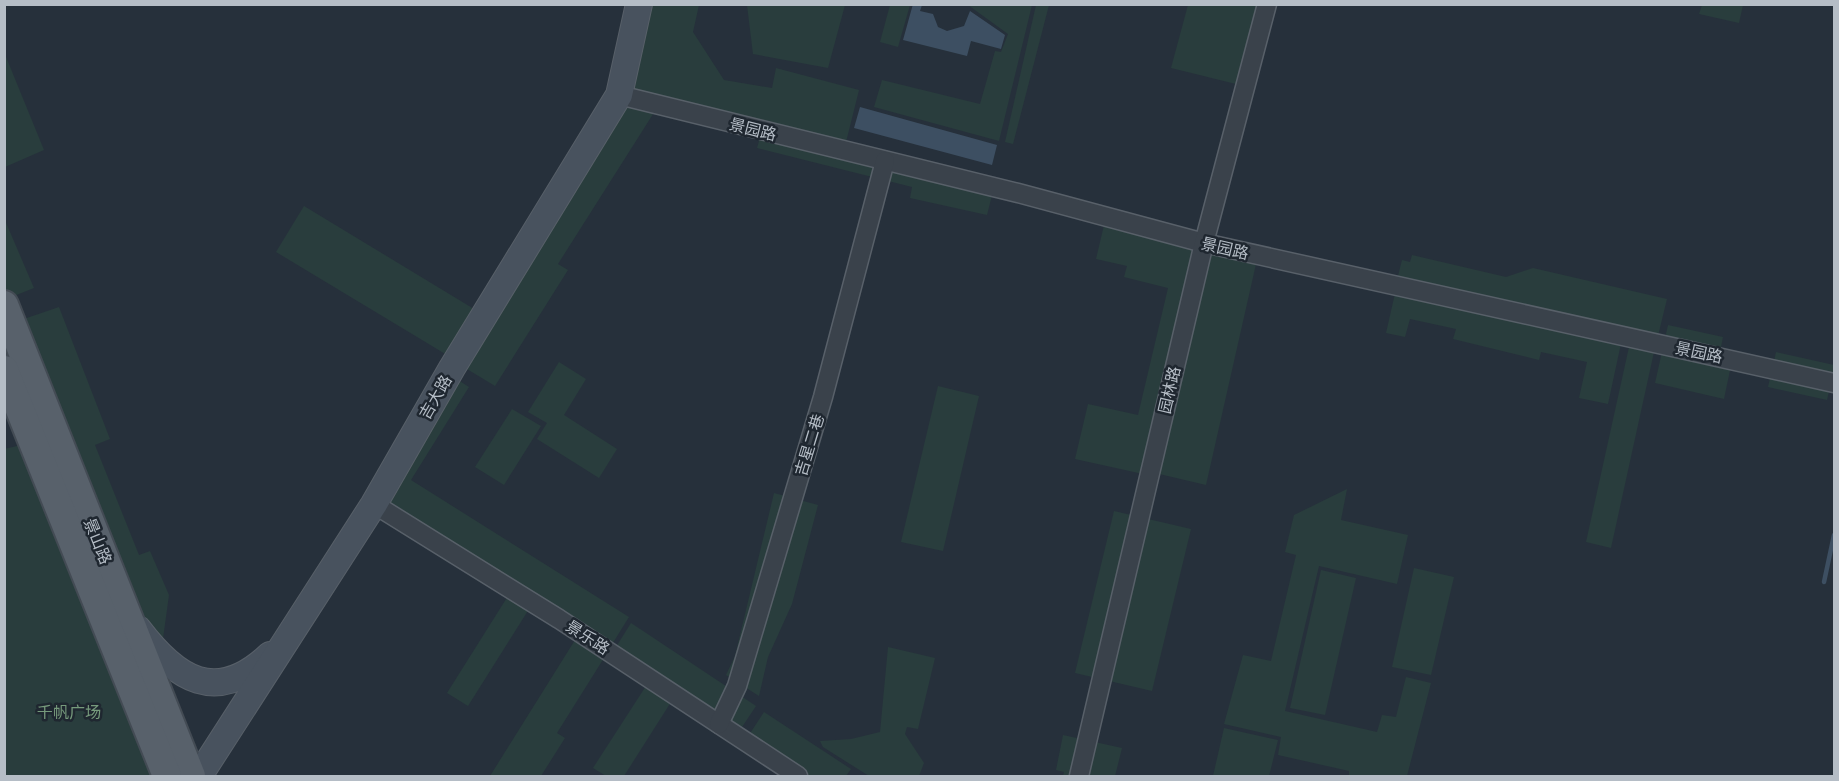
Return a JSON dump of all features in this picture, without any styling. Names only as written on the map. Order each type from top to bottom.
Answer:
[{"type":"main road","name":"吉大路","points":[[200,777],[374,504],[452,368],[619,95],[639,4]]},
{"type":"main road","name":"景山路","points":[[4,305],[191,777]]},
{"type":"main road","name":"景山路","points":[[4,370],[161,770]]},
{"type":"main road","points":[[128,617],[170,667],[184,675],[206,682],[224,682],[239,677],[265,660],[288,639]]},
{"type":"street","name":"园林路","points":[[1079,777],[1204,243],[1267,4]]},
{"type":"street","name":"景园路","points":[[619,95],[1204,243],[1834,383]]},
{"type":"street","name":"吉星二巷","points":[[718,724],[737,686],[824,397],[885,161]]},
{"type":"street","name":"景乐路","points":[[374,504],[559,619],[798,777]]},
{"type":"green space","points":[[643,4],[699,5],[693,32],[724,80],[772,88],[776,68],[859,90],[845,146],[624,92]]},
{"type":"green space","points":[[747,5],[845,5],[828,68],[753,54]]},
{"type":"green space","points":[[890,5],[910,5],[898,47],[880,42]]},
{"type":"green space","points":[[968,5],[1032,5],[999,141],[874,107],[882,80],[980,104],[995,51],[1001,52],[1008,34]]},
{"type":"green space","points":[[1036,5],[1049,5],[1013,144],[1005,142]]},
{"type":"green space","points":[[1188,5],[1262,5],[1240,85],[1171,68]]},
{"type":"green space","points":[[1702,5],[1743,5],[1739,23],[1699,14]]},
{"type":"green space","points":[[4,52],[44,150],[5,167],[4,167]]},
{"type":"green space","points":[[621,101],[655,111],[558,264],[568,270],[495,386],[462,366]]},
{"type":"green space","points":[[761,134],[993,191],[987,215],[910,198],[912,187],[757,148]]},
{"type":"green space","points":[[304,206],[474,309],[447,355],[276,252]]},
{"type":"green space","points":[[4,218],[34,288],[9,298],[5,287]]},
{"type":"green space","points":[[1105,221],[1201,246],[1143,474],[1075,459],[1088,404],[1138,415],[1168,288],[1124,277],[1127,266],[1096,259]]},
{"type":"green space","points":[[1207,252],[1256,264],[1206,485],[1155,473]]},
{"type":"green space","points":[[1412,255],[1506,277],[1533,268],[1667,299],[1657,340],[1396,284],[1402,260],[1410,262]]},
{"type":"green space","points":[[1396,289],[1622,339],[1608,404],[1579,398],[1587,362],[1541,352],[1539,360],[1453,339],[1456,329],[1410,319],[1405,337],[1386,333]]},
{"type":"green space","points":[[59,307],[110,439],[95,445],[139,555],[150,551],[169,595],[162,646],[132,614],[15,322]]},
{"type":"green space","points":[[1668,325],[1723,337],[1720,352],[1733,356],[1724,399],[1655,383]]},
{"type":"green space","points":[[1629,347],[1654,352],[1611,548],[1586,542]]},
{"type":"green space","points":[[1776,352],[1834,365],[1834,388],[1830,387],[1827,400],[1768,387]]},
{"type":"green space","points":[[559,362],[586,379],[564,415],[617,449],[599,478],[537,439],[547,423],[528,412]]},
{"type":"green space","points":[[455,378],[469,387],[411,480],[629,617],[611,646],[380,501]]},
{"type":"green space","points":[[938,386],[979,396],[943,551],[901,542]]},
{"type":"green space","points":[[512,409],[541,426],[504,485],[475,467]]},
{"type":"green space","name":"千帆广场","points":[[30,443],[153,776],[5,776],[4,449]]},
{"type":"green space","points":[[1347,489],[1341,520],[1408,535],[1397,584],[1319,566],[1285,711],[1377,732],[1382,715],[1396,717],[1406,677],[1431,683],[1407,776],[1349,776],[1349,771],[1278,755],[1281,737],[1224,724],[1243,655],[1271,661],[1296,555],[1285,552],[1294,515]]},
{"type":"green space","points":[[774,493],[818,505],[792,604],[768,657],[759,696],[726,675],[735,656]]},
{"type":"green space","points":[[1114,511],[1191,529],[1152,691],[1075,673]]},
{"type":"green space","points":[[1414,568],[1454,577],[1431,675],[1392,667]]},
{"type":"green space","points":[[1321,570],[1356,578],[1325,715],[1290,708]]},
{"type":"green space","points":[[508,596],[529,609],[468,706],[447,693]]},
{"type":"green space","points":[[631,623],[756,706],[740,730],[616,647]]},
{"type":"green space","points":[[575,640],[604,658],[557,733],[565,738],[541,776],[490,776]]},
{"type":"green space","points":[[888,647],[935,658],[918,729],[907,727],[905,734],[924,763],[919,776],[869,776],[823,747],[820,741],[851,739],[880,732]]},
{"type":"green space","points":[[646,686],[671,702],[624,776],[606,776],[593,768]]},
{"type":"green space","points":[[764,712],[851,769],[846,776],[805,776],[747,738]]},
{"type":"green space","points":[[1224,728],[1278,740],[1269,776],[1213,776]]},
{"type":"green space","points":[[1063,735],[1122,748],[1115,776],[1063,776],[1064,772],[1056,770]]},
{"type":"water","points":[[913,4],[922,5],[920,11],[933,14],[938,27],[947,31],[964,26],[970,11],[1005,35],[1001,49],[971,41],[967,56],[903,40]]},
{"type":"water","points":[[860,107],[997,145],[992,165],[854,128]]},
{"type":"waterway","points":[[1824,582],[1834,535]]}]
